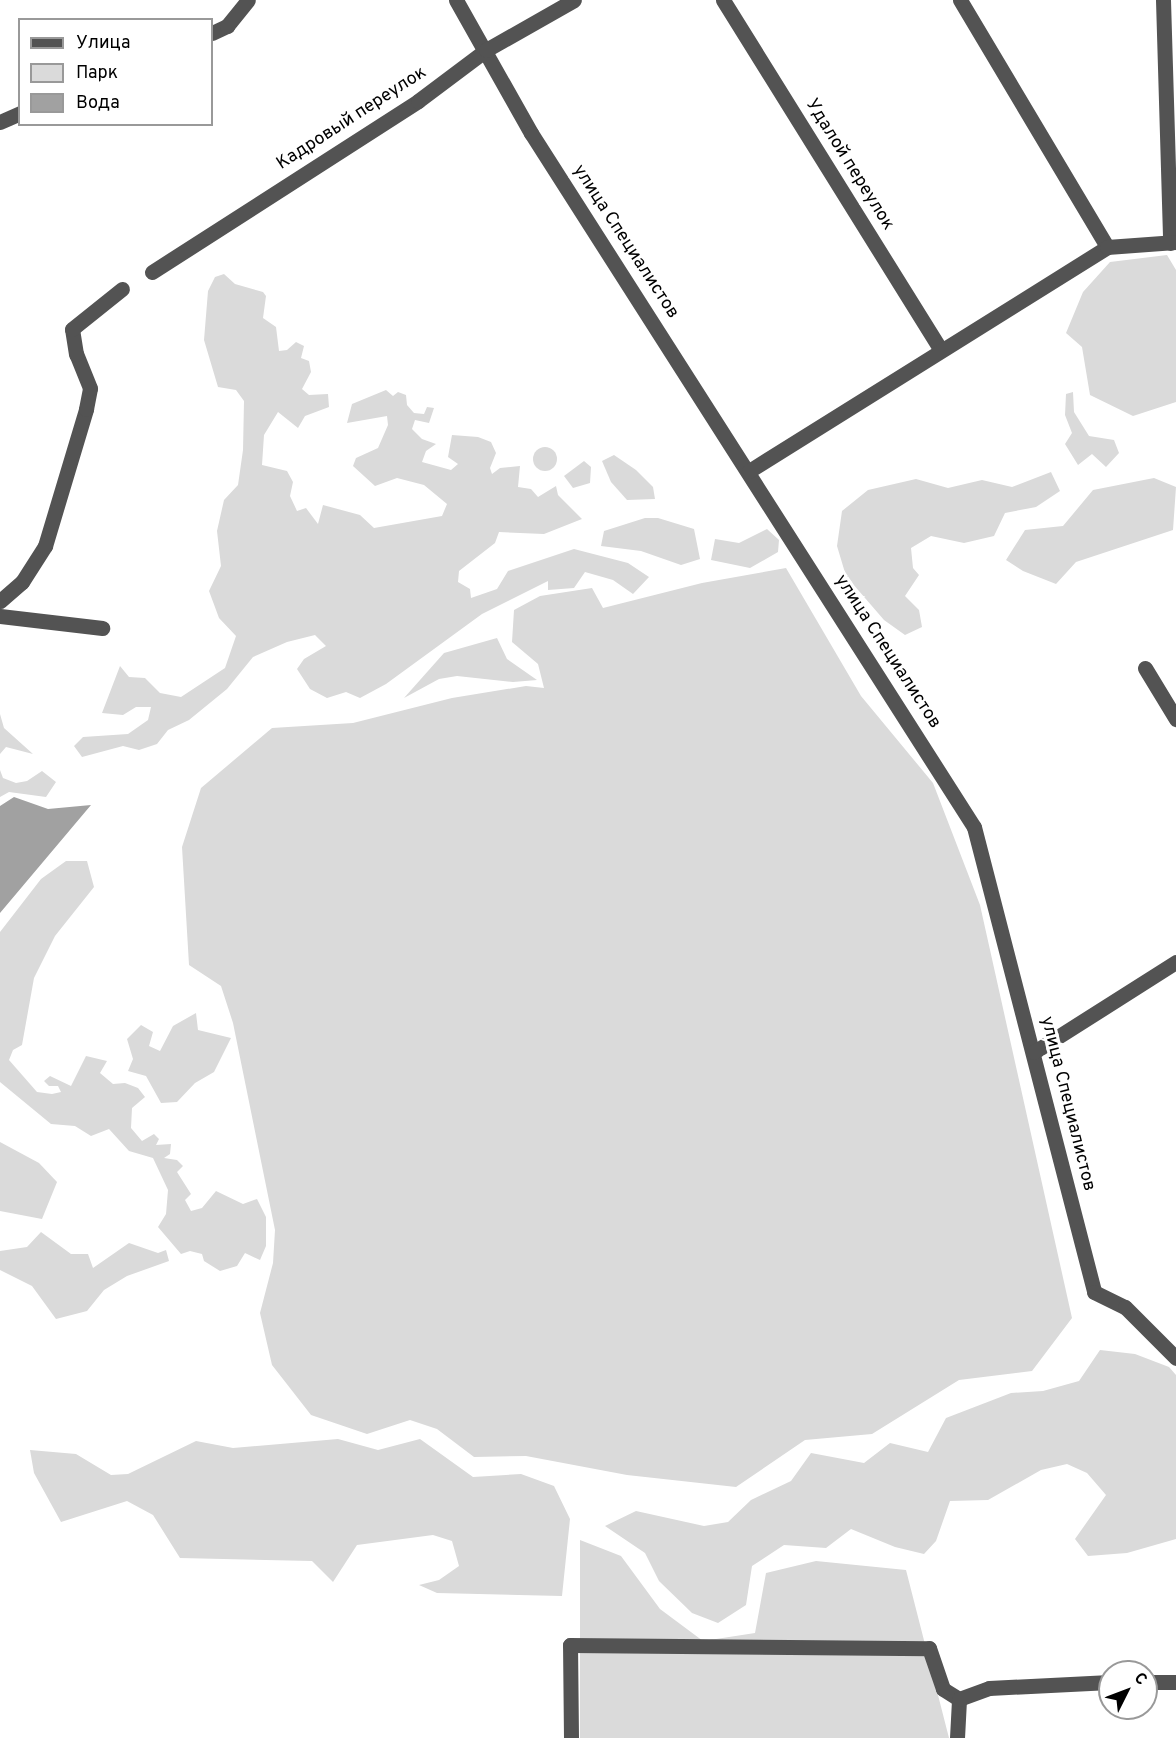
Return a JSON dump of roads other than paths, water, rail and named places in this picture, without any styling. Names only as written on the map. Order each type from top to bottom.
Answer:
[{"type":"street","points":[[213,32],[226,26],[248,0]]},
{"type":"street","name":"улица Специалистов","points":[[456,0],[531,133],[749,471],[974,827],[1034,1052],[1094,1292],[1125,1307],[1176,1358]]},
{"type":"street","name":"Кадровый переулок","points":[[152,272],[418,101],[486,50],[574,0]]},
{"type":"street","name":"Удалой переулок","points":[[723,0],[942,350]]},
{"type":"street","points":[[749,471],[1107,247],[1173,242],[1163,0]]},
{"type":"street","points":[[967,2],[1107,247]]},
{"type":"street","points":[[0,122],[18,114]]},
{"type":"street","points":[[0,601],[22,582],[45,546],[86,409],[90,388],[76,354],[72,329],[122,289]]},
{"type":"street","points":[[0,616],[102,628]]},
{"type":"street","points":[[1145,668],[1176,719]]},
{"type":"street","points":[[1034,1052],[1176,962]]},
{"type":"street","points":[[572,1738],[570,1645],[929,1648],[943,1689],[959,1699]]},
{"type":"street","points":[[1158,1682],[1176,1682]]},
{"type":"street","points":[[959,1699],[988,1688],[1098,1683]]},
{"type":"street","points":[[957,1738],[959,1699]]},
{"type":"water","points":[[14,797],[48,809],[91,805],[0,913],[0,806]]}]
